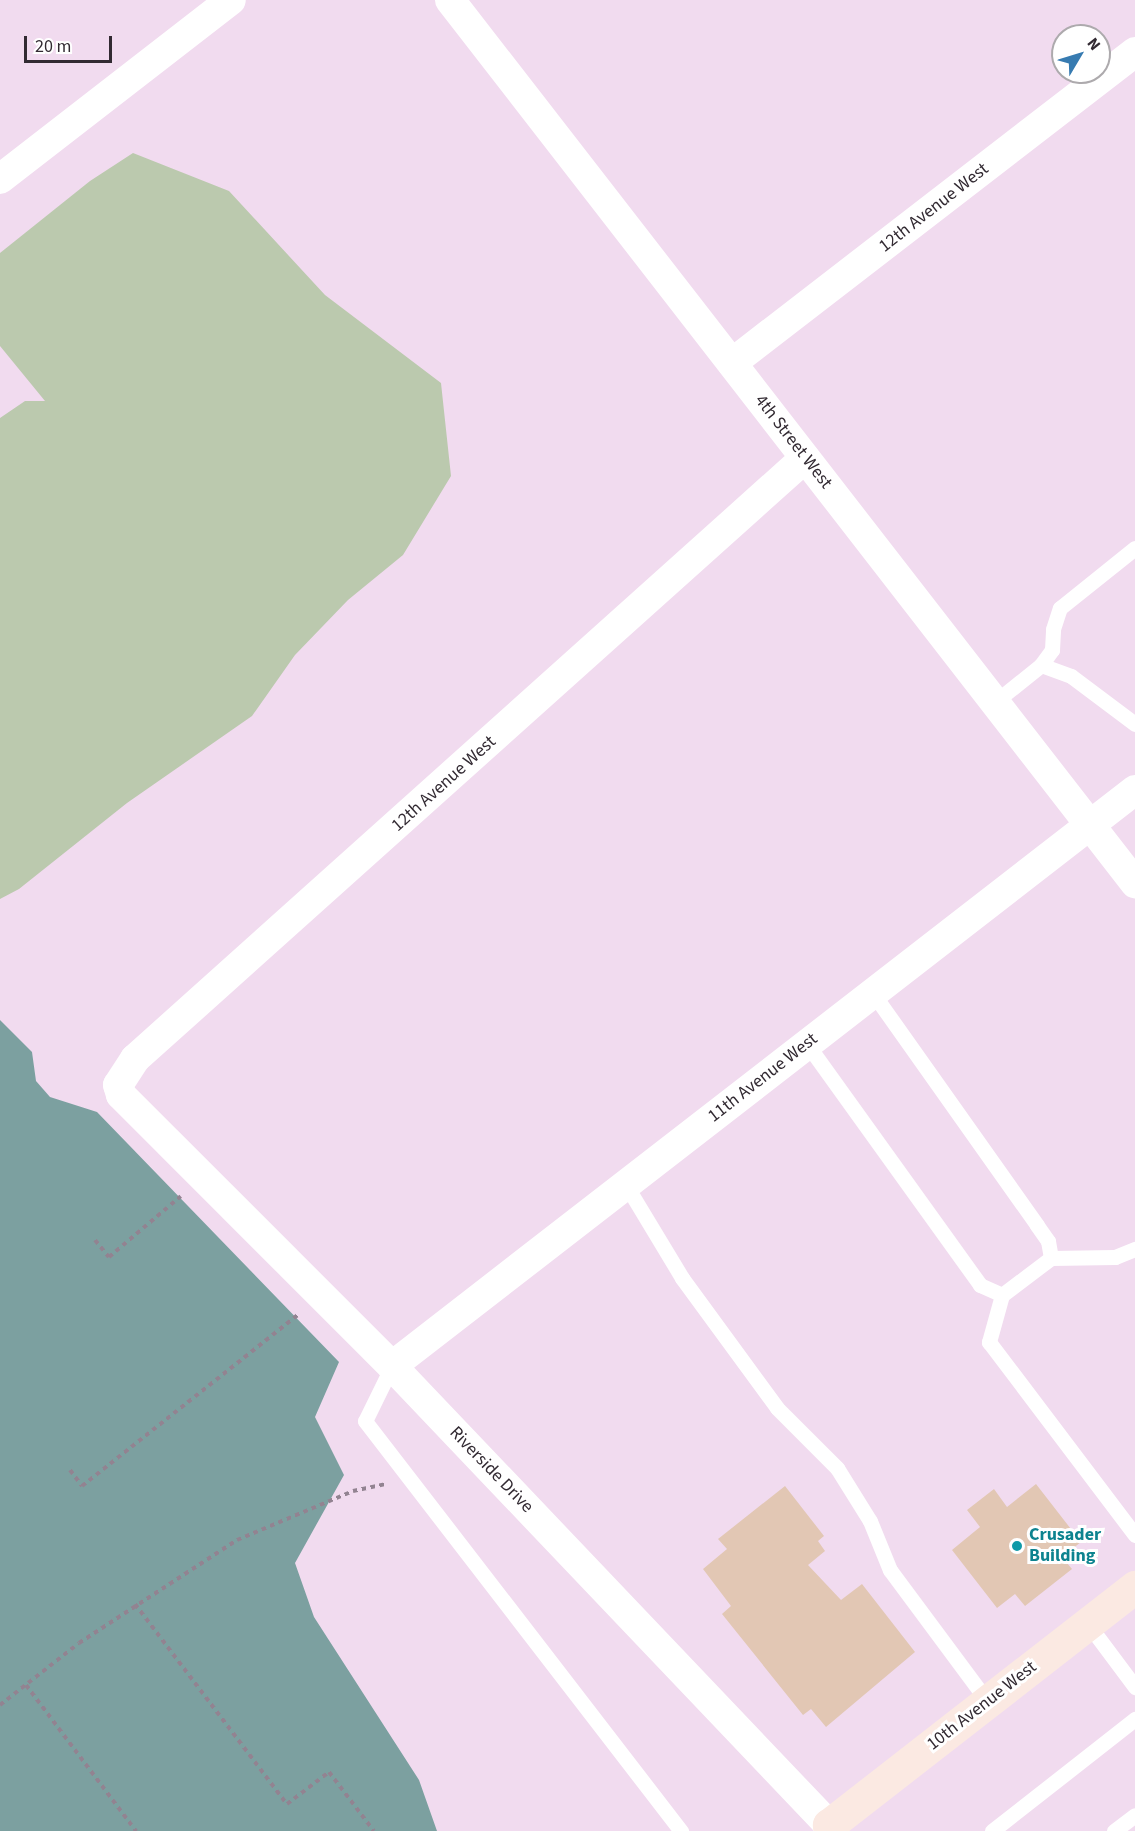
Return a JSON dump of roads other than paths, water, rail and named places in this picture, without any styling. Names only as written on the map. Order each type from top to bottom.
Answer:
[{"type":"street","points":[[0,179],[231,0]]},
{"type":"street","name":"4th Street West","points":[[450,0],[1135,883]]},
{"type":"street","name":"12th Avenue West","points":[[732,363],[1135,52]]},
{"type":"street","name":"12th Avenue West","points":[[143,1117],[121,1095],[118,1085],[135,1059],[805,458]]},
{"type":"street","name":"11th Avenue West","points":[[392,1366],[1135,790]]},
{"type":"street","name":"Riverside Drive","points":[[143,1117],[392,1366],[827,1829]]},
{"type":"street","name":"10th Avenue West","points":[[827,1829],[1135,1587]]},
{"type":"lane","points":[[995,702],[1041,665],[1053,650],[1053,629],[1060,608],[1132,556]]},
{"type":"lane","points":[[1041,665],[1071,675],[1135,724]]},
{"type":"lane","points":[[873,993],[1048,1241],[1051,1258]]},
{"type":"lane","points":[[807,1044],[980,1285],[1002,1295]]},
{"type":"lane","points":[[626,1185],[682,1278],[777,1408],[837,1468],[870,1521],[890,1570],[988,1702]]},
{"type":"lane","points":[[1135,1249],[1115,1257],[1051,1258],[1002,1295],[989,1342],[1135,1535]]},
{"type":"lane","points":[[392,1366],[365,1421],[681,1831]]},
{"type":"lane","points":[[1088,1624],[1135,1687]]},
{"type":"lane","points":[[992,1831],[1135,1719]]},
{"type":"lane","points":[[1114,1831],[1135,1815]]},
{"type":"place","name":"Crusader Building","points":[[1017,1546]]}]
